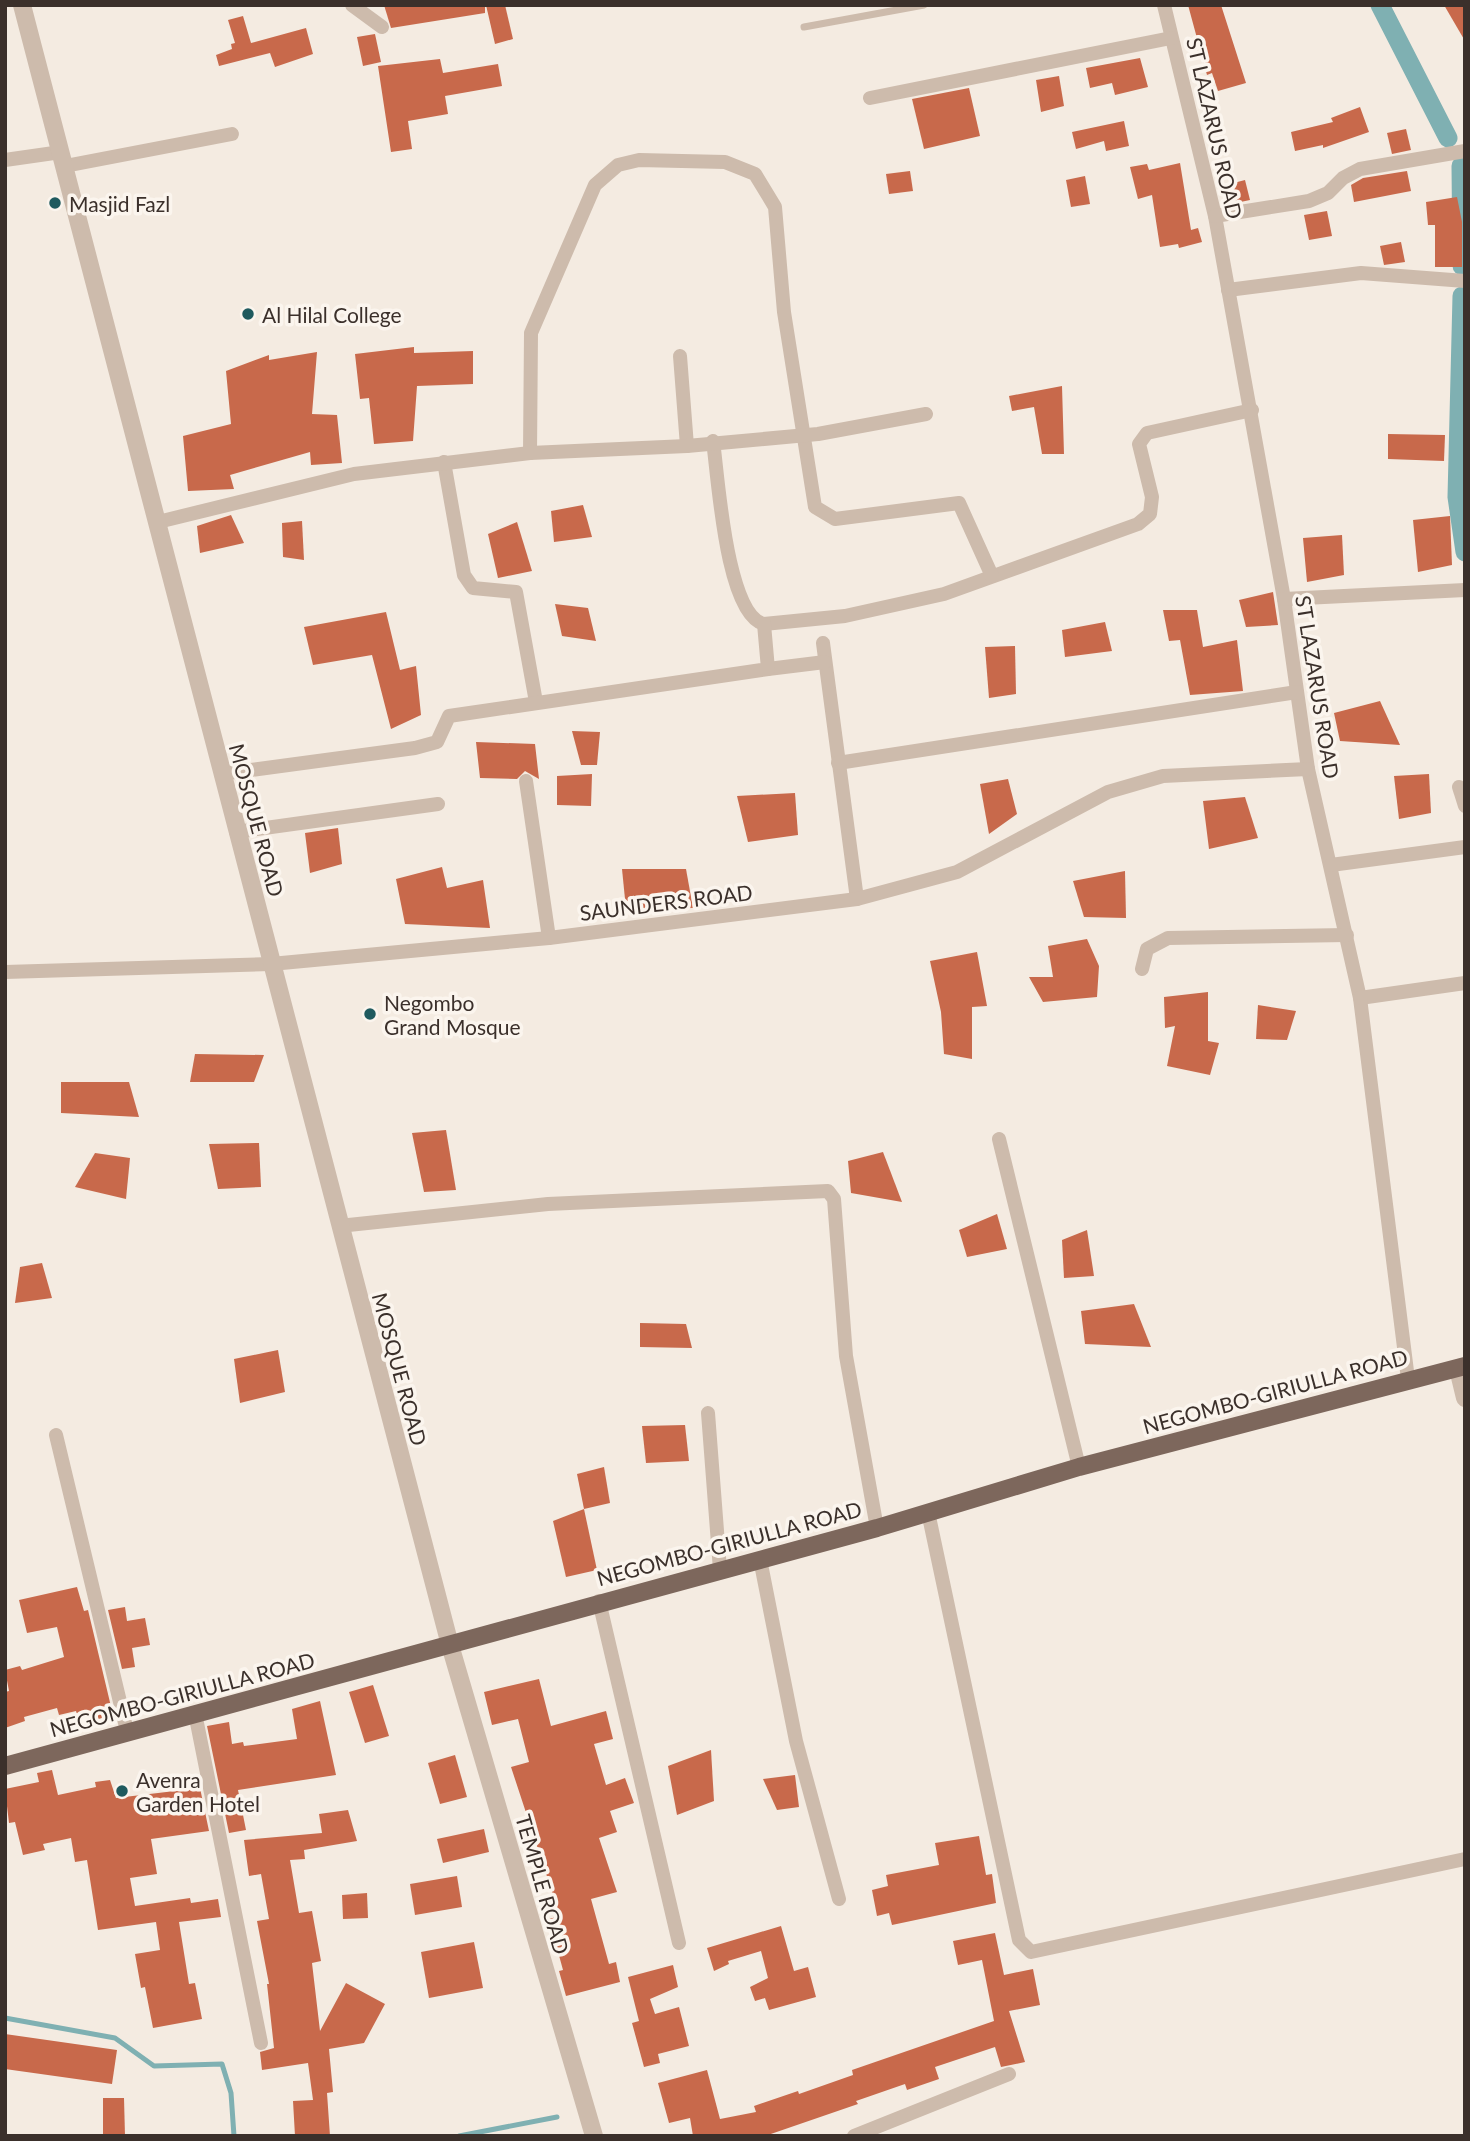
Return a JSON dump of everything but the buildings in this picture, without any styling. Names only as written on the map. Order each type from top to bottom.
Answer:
[{"type":"main road","name":"NEGOMBO-GIRIULLA ROAD","points":[[5,1766],[450,1646],[599,1601],[877,1528],[1079,1467],[1461,1367]]},
{"type":"street","name":"MOSQUE ROAD","points":[[22,5],[450,1646]]},
{"type":"street","points":[[352,5],[382,27]]},
{"type":"street","name":"ST LAZARUS ROAD","points":[[1164,5],[1215,216],[1284,600],[1308,769],[1360,998],[1408,1379]]},
{"type":"street","points":[[870,99],[1171,38]]},
{"type":"street","points":[[5,160],[63,159],[232,134]]},
{"type":"street","points":[[1215,216],[1309,201],[1328,193],[1343,178],[1360,169],[1465,151]]},
{"type":"street","points":[[530,453],[531,333],[595,185],[618,165],[639,160],[725,162],[755,174],[775,207],[784,312],[806,435],[815,507],[835,519],[959,503],[992,576]]},
{"type":"street","points":[[1228,290],[1361,273],[1465,281]]},
{"type":"street","points":[[680,356],[687,446]]},
{"type":"street","points":[[713,441],[730,563],[745,610],[757,622],[764,624],[845,616],[944,594],[1138,524],[1150,514],[1152,497],[1139,444],[1147,433],[1252,411]]},
{"type":"street","points":[[158,522],[354,474],[530,453],[687,446],[713,441],[806,435],[926,414]]},
{"type":"street","points":[[444,462],[464,575],[473,589],[516,592],[536,702]]},
{"type":"street","points":[[1284,600],[1465,590]]},
{"type":"street","points":[[764,624],[768,668]]},
{"type":"street","points":[[823,643],[857,900]]},
{"type":"street","points":[[221,774],[415,748],[437,742],[449,716],[768,668],[825,662]]},
{"type":"street","points":[[838,763],[1297,692]]},
{"type":"street","name":"SAUNDERS ROAD","points":[[5,972],[271,964],[549,938],[857,900],[957,872],[1108,792],[1163,776],[1308,769]]},
{"type":"street","points":[[526,781],[549,938]]},
{"type":"street","points":[[1459,787],[1465,806]]},
{"type":"street","points":[[236,832],[438,804]]},
{"type":"street","points":[[1331,865],[1465,847]]},
{"type":"street","points":[[1142,969],[1147,949],[1168,938],[1347,935]]},
{"type":"street","points":[[1360,998],[1465,983]]},
{"type":"street","points":[[999,1139],[1079,1467]]},
{"type":"street","points":[[339,1226],[548,1204],[828,1191],[834,1199],[846,1356],[877,1528]]},
{"type":"street","points":[[1461,1367],[1465,1398]]},
{"type":"street","points":[[708,1413],[720,1570]]},
{"type":"street","points":[[56,1435],[127,1731]]},
{"type":"street","points":[[928,1512],[1018,1940],[1031,1952],[1465,1859]]},
{"type":"street","points":[[760,1559],[796,1741],[839,1899]]},
{"type":"street","points":[[599,1601],[679,1943]]},
{"type":"street","name":"TEMPLE ROAD","points":[[450,1646],[594,2136]]},
{"type":"street","points":[[195,1713],[261,2043]]},
{"type":"street","points":[[854,2136],[1009,2074]]},
{"type":"lane","points":[[804,27],[924,5]]},
{"type":"waterway","points":[[1380,5],[1448,138]]},
{"type":"waterway","points":[[1461,166],[1462,266]]},
{"type":"waterway","points":[[1462,296],[1457,497],[1465,552]]},
{"type":"waterway","points":[[5,2018],[115,2038],[154,2066],[222,2064],[231,2093],[234,2136]]},
{"type":"waterway","points":[[459,2136],[557,2117]]},
{"type":"place","name":"Masjid Fazl","points":[[55,203]]},
{"type":"place","name":"Al Hilal College","points":[[248,314]]},
{"type":"place","name":"Negombo Grand Mosque","points":[[370,1014]]},
{"type":"place","name":"Avenra Garden Hotel","points":[[122,1791]]}]
